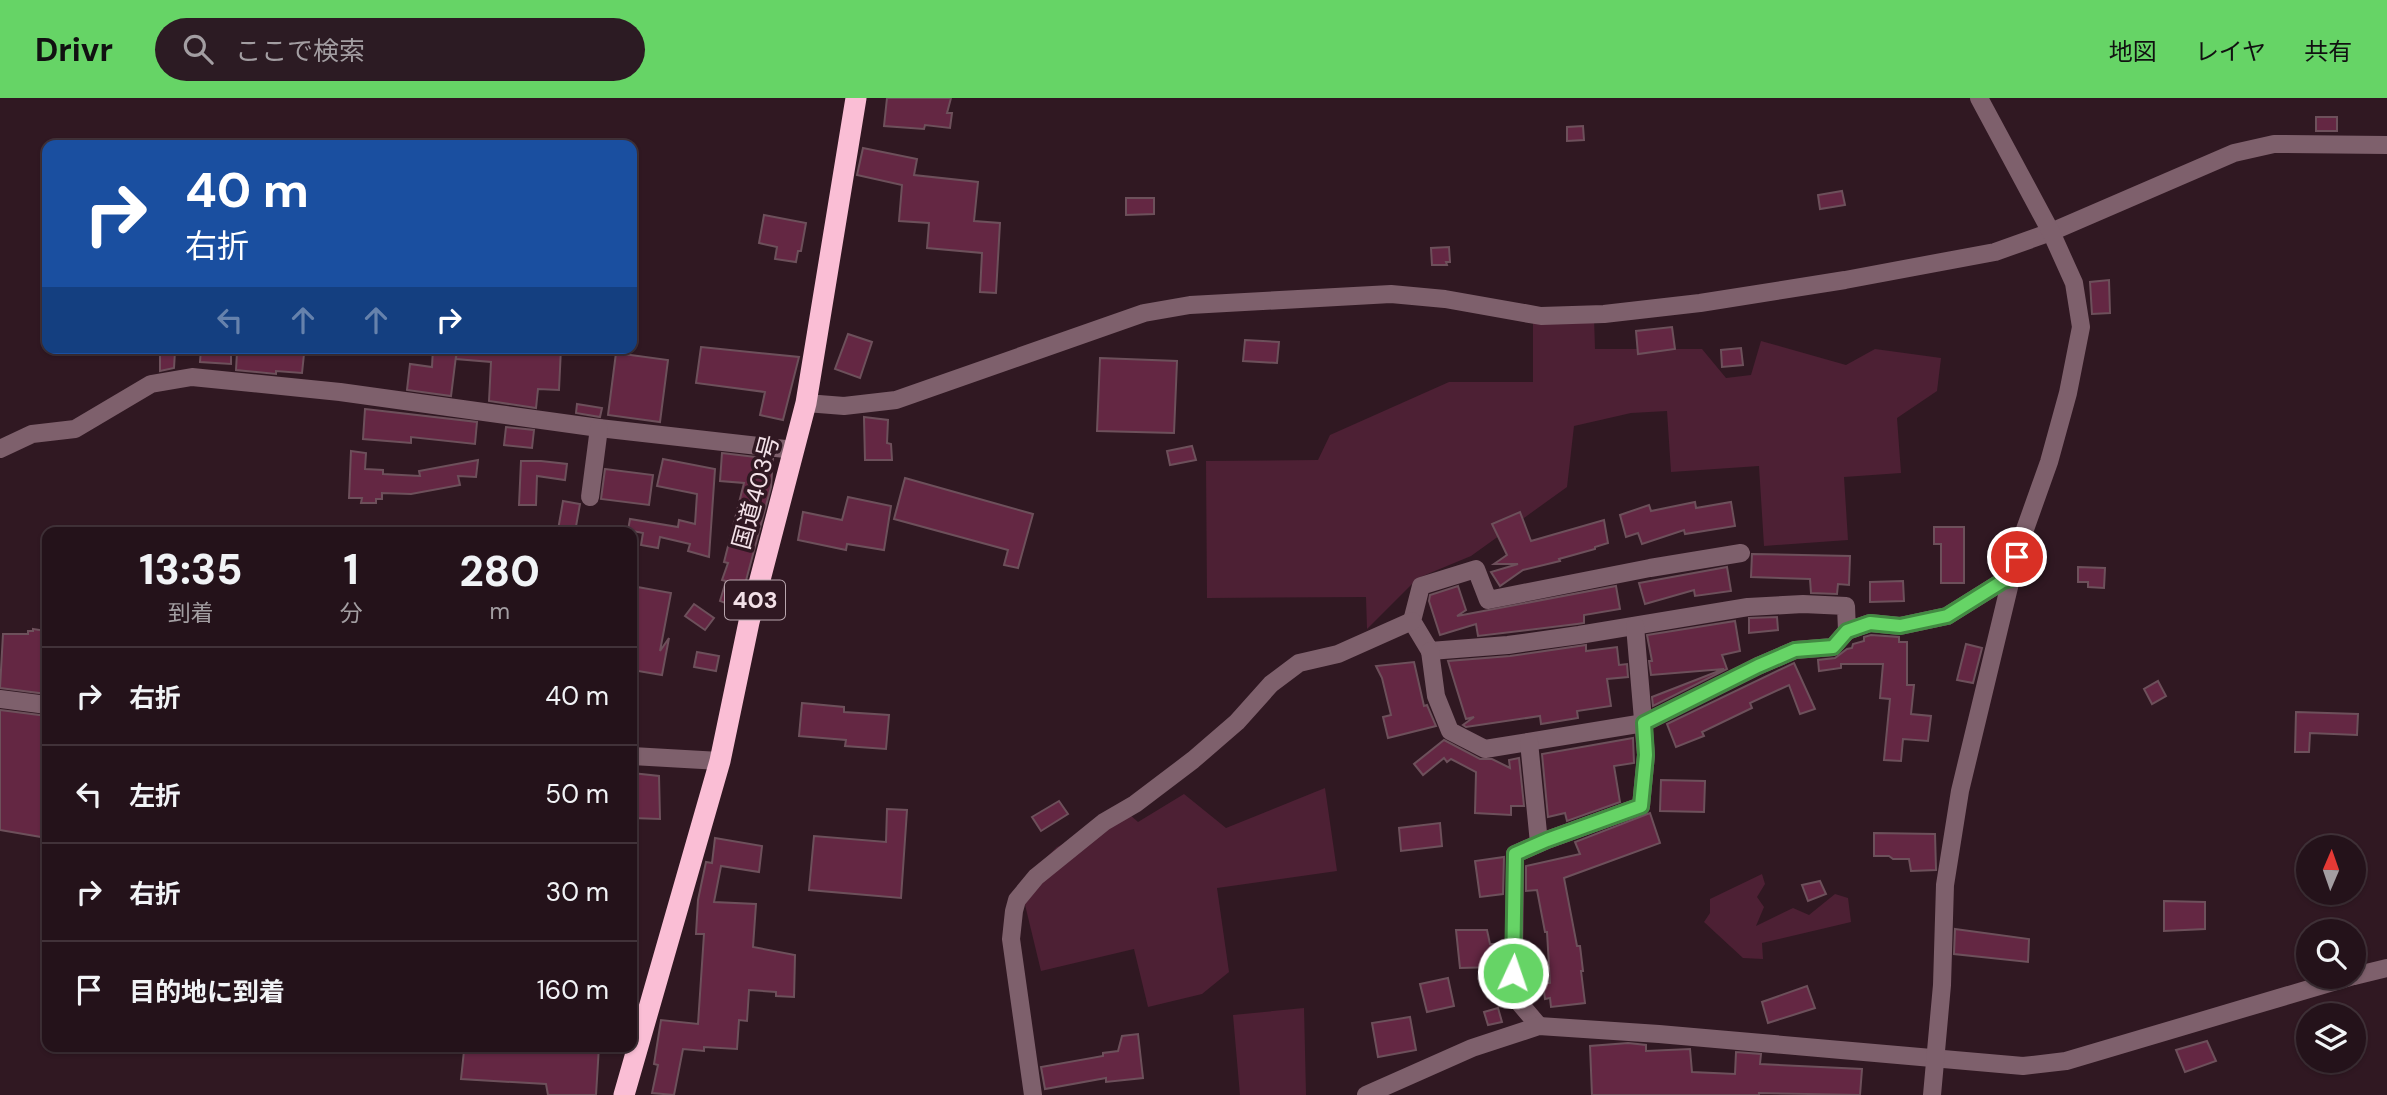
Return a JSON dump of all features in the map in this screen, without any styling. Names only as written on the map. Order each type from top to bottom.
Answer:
[{"type":"highway","name":"国道403号","points":[[637,1050],[720,761],[749,622],[806,403],[856,98]]},
{"type":"highway","name":"国道403号","points":[[624,1095],[636,1052]]},
{"type":"street","points":[[1932,1095],[1945,885],[1959,791],[2023,535],[2049,462],[2068,393],[2081,327],[2074,283],[2051,232],[1979,98]]},
{"type":"street","points":[[806,403],[844,406],[897,400],[1144,313],[1190,305],[1391,294],[1445,299],[1541,317],[1604,314],[1700,303],[1845,280],[1995,251],[2051,232],[2234,153],[2274,144],[2387,145]]},
{"type":"street","points":[[0,449],[32,434],[75,429],[151,384],[192,377],[340,392],[599,428],[794,450]]},
{"type":"street","points":[[590,497],[599,428]]},
{"type":"street","points":[[1741,553],[1488,600],[1476,569],[1421,586],[1412,621],[1430,651],[1436,696],[1450,731],[1485,749],[1644,723],[1795,650],[1833,647],[1847,631],[1870,623],[1900,626],[1947,616],[2003,581],[2011,579]]},
{"type":"street","points":[[1430,651],[1508,645],[1748,607],[1803,604],[1846,606],[1847,631]]},
{"type":"street","points":[[1033,1095],[1012,939],[1017,900],[1044,870],[1104,822],[1135,804],[1193,760],[1237,722],[1271,684],[1299,663],[1338,654],[1412,621]]},
{"type":"street","points":[[1539,1026],[1511,993],[1515,854],[1641,806],[1646,755],[1635,626]]},
{"type":"street","points":[[0,699],[42,704]]},
{"type":"street","points":[[1529,742],[1539,843]]},
{"type":"street","points":[[637,756],[720,761]]},
{"type":"street","points":[[2366,973],[2387,968]]},
{"type":"street","points":[[1366,1095],[1402,1088],[1472,1048],[1539,1026],[2023,1066],[2066,1061],[2309,989]]},
{"type":"shaded area","points":[[1533,317],[1594,317],[1595,349],[1702,349],[1726,378],[1751,375],[1761,341],[1846,365],[1875,349],[1941,358],[1937,391],[1897,418],[1901,473],[1844,477],[1848,540],[1764,546],[1759,466],[1671,472],[1667,411],[1631,413],[1574,426],[1567,487],[1471,556],[1418,578],[1367,629],[1366,597],[1207,598],[1206,461],[1318,460],[1330,435],[1449,382],[1533,382]]},
{"type":"shaded area","points":[[1325,788],[1337,871],[1217,888],[1229,972],[1202,994],[1148,1007],[1134,949],[1041,971],[1020,884],[1057,847],[1129,814],[1138,822],[1184,794],[1226,828]]},
{"type":"shaded area","points":[[1762,874],[1765,884],[1757,897],[1764,907],[1756,926],[1793,908],[1809,915],[1835,894],[1848,898],[1851,922],[1762,943],[1763,959],[1743,958],[1704,922],[1710,913],[1710,899]]},
{"type":"shaded area","points":[[1304,1008],[1306,1095],[1240,1095],[1233,1015]]},
{"type":"building","points":[[887,98],[951,98],[947,113],[952,113],[950,128],[925,125],[924,129],[884,126]]},
{"type":"building","points":[[2316,117],[2337,117],[2337,131],[2316,131]]},
{"type":"building","points":[[1583,126],[1584,140],[1567,141],[1567,127]]},
{"type":"building","points":[[863,148],[917,159],[914,175],[978,182],[974,221],[1000,223],[996,293],[980,292],[982,253],[927,248],[929,223],[899,221],[902,185],[857,175]]},
{"type":"building","points":[[1842,191],[1845,205],[1820,209],[1818,195]]},
{"type":"building","points":[[1126,198],[1154,198],[1154,214],[1126,215]]},
{"type":"building","points":[[764,215],[806,223],[801,251],[798,251],[796,262],[775,259],[777,247],[759,243]]},
{"type":"building","points":[[1449,247],[1450,262],[1446,262],[1447,265],[1432,265],[1431,248]]},
{"type":"building","points":[[2109,280],[2110,313],[2092,314],[2090,282]]},
{"type":"building","points":[[1672,327],[1675,349],[1638,354],[1636,331]]},
{"type":"building","points":[[848,334],[872,342],[860,378],[835,369]]},
{"type":"building","points":[[1245,340],[1279,342],[1277,363],[1243,361]]},
{"type":"building","points":[[701,347],[799,357],[783,420],[760,415],[765,392],[696,383]]},
{"type":"building","points":[[1741,348],[1743,365],[1722,367],[1721,350]]},
{"type":"building","points":[[160,354],[175,354],[174,368],[160,371]]},
{"type":"building","points":[[201,354],[231,354],[231,364],[200,362]]},
{"type":"building","points":[[237,354],[304,354],[302,373],[276,371],[276,374],[236,370]]},
{"type":"building","points":[[433,354],[456,354],[451,396],[407,390],[410,364],[432,367]]},
{"type":"building","points":[[456,354],[561,354],[559,390],[538,389],[536,408],[489,401],[491,362],[456,359]]},
{"type":"building","points":[[616,354],[668,360],[660,422],[608,415]]},
{"type":"building","points":[[1100,358],[1177,361],[1174,433],[1097,431]]},
{"type":"building","points":[[577,404],[602,408],[600,417],[576,413]]},
{"type":"building","points":[[365,409],[477,422],[475,444],[411,437],[411,443],[363,439]]},
{"type":"building","points":[[864,417],[888,420],[887,443],[891,444],[892,460],[865,460]]},
{"type":"building","points":[[506,427],[534,430],[532,448],[504,445]]},
{"type":"building","points":[[1192,446],[1196,460],[1170,465],[1167,451]]},
{"type":"building","points":[[351,451],[366,453],[365,469],[383,470],[383,474],[420,476],[419,471],[478,460],[476,477],[458,476],[460,485],[411,494],[382,493],[382,499],[376,499],[376,503],[361,503],[362,498],[349,498]]},
{"type":"building","points":[[722,453],[773,459],[771,487],[744,588],[740,586],[733,606],[720,601],[726,581],[722,580],[728,563],[724,562],[744,483],[720,481]]},
{"type":"building","points":[[663,459],[715,469],[709,557],[688,551],[690,544],[660,537],[658,548],[641,545],[643,533],[637,532],[637,527],[629,527],[630,519],[678,527],[679,520],[695,524],[697,494],[657,486]]},
{"type":"building","points":[[521,461],[567,464],[565,480],[537,476],[536,505],[519,505]]},
{"type":"building","points":[[605,469],[653,475],[649,505],[601,499]]},
{"type":"building","points":[[905,478],[1033,514],[1018,568],[1004,565],[1008,550],[894,519]]},
{"type":"building","points":[[848,497],[891,506],[884,550],[847,544],[846,550],[798,540],[803,512],[842,520]]},
{"type":"building","points":[[563,501],[580,504],[576,527],[559,527]]},
{"type":"building","points":[[1695,502],[1696,508],[1731,502],[1735,526],[1685,534],[1684,530],[1642,544],[1638,533],[1626,537],[1620,515],[1649,505],[1651,511]]},
{"type":"building","points":[[1520,512],[1531,541],[1604,520],[1608,543],[1559,559],[1560,561],[1523,570],[1500,586],[1491,572],[1518,564],[1494,564],[1507,555],[1492,524]]},
{"type":"building","points":[[1934,527],[1964,527],[1964,583],[1941,583],[1941,544],[1934,544]]},
{"type":"building","points":[[1752,554],[1850,556],[1849,585],[1838,584],[1837,594],[1811,593],[1810,579],[1751,577]]},
{"type":"building","points":[[1727,567],[1731,591],[1695,596],[1694,590],[1645,604],[1639,583]]},
{"type":"building","points":[[2078,567],[2105,568],[2104,588],[2088,587],[2088,582],[2078,582]]},
{"type":"building","points":[[1903,581],[1904,601],[1870,602],[1870,582]]},
{"type":"building","points":[[1458,586],[1466,610],[1457,616],[1616,586],[1620,609],[1584,615],[1584,623],[1478,636],[1476,624],[1440,635],[1429,601],[1430,595]]},
{"type":"building","points":[[637,587],[671,593],[660,651],[669,638],[662,675],[637,671]]},
{"type":"building","points":[[694,604],[714,618],[705,630],[685,616]]},
{"type":"building","points":[[1777,617],[1778,630],[1749,633],[1749,618]]},
{"type":"building","points":[[1735,621],[1740,651],[1722,655],[1727,669],[1653,706],[1652,697],[1724,669],[1651,675],[1649,661],[1652,661],[1647,635]]},
{"type":"building","points":[[42,630],[42,693],[0,688],[3,634],[28,634],[28,631]]},
{"type":"building","points":[[1864,637],[1899,637],[1899,642],[1907,642],[1907,685],[1914,685],[1911,714],[1931,716],[1928,741],[1903,739],[1901,761],[1884,760],[1890,699],[1880,698],[1883,664],[1841,664],[1841,668],[1819,671],[1818,660],[1835,658],[1852,648],[1853,644],[1864,641]]},
{"type":"building","points":[[1966,644],[1982,648],[1973,683],[1957,680]]},
{"type":"building","points":[[1586,645],[1586,651],[1617,647],[1619,665],[1627,664],[1628,677],[1607,679],[1611,706],[1577,711],[1578,718],[1541,724],[1540,716],[1466,727],[1463,725],[1474,717],[1466,719],[1448,661],[1510,656]]},
{"type":"building","points":[[697,652],[719,656],[716,671],[694,667]]},
{"type":"building","points":[[1414,662],[1424,706],[1427,705],[1436,726],[1388,738],[1383,717],[1391,715],[1382,678],[1376,666]]},
{"type":"building","points":[[1794,663],[1815,709],[1800,714],[1789,685],[1750,703],[1752,708],[1702,732],[1704,736],[1676,747],[1667,724]]},
{"type":"building","points":[[2158,681],[2166,696],[2152,704],[2144,689]]},
{"type":"building","points":[[802,703],[844,707],[844,712],[889,715],[886,749],[845,746],[846,740],[799,736]]},
{"type":"building","points":[[0,710],[42,715],[42,837],[0,830]]},
{"type":"building","points":[[2296,712],[2358,714],[2357,735],[2310,733],[2309,752],[2295,752]]},
{"type":"building","points":[[1633,738],[1634,763],[1614,766],[1620,802],[1567,821],[1565,813],[1548,817],[1542,754]]},
{"type":"building","points":[[1444,740],[1480,759],[1492,759],[1510,768],[1509,760],[1519,758],[1524,806],[1511,806],[1511,815],[1475,813],[1476,772],[1451,759],[1447,762],[1444,758],[1423,775],[1414,764]]},
{"type":"building","points":[[637,774],[659,776],[660,819],[637,818]]},
{"type":"building","points":[[1661,780],[1705,781],[1704,812],[1660,811]]},
{"type":"building","points":[[1059,801],[1068,814],[1041,831],[1032,817]]},
{"type":"building","points":[[887,809],[907,810],[901,898],[809,890],[814,836],[886,842]]},
{"type":"building","points":[[1650,813],[1660,843],[1564,878],[1577,946],[1580,946],[1585,1003],[1551,1007],[1550,998],[1545,999],[1543,984],[1550,983],[1547,932],[1537,890],[1526,891],[1526,866],[1580,854],[1575,842]]},
{"type":"building","points":[[1440,823],[1442,846],[1401,851],[1399,828]]},
{"type":"building","points":[[1874,833],[1935,834],[1936,870],[1911,871],[1909,859],[1874,856]]},
{"type":"building","points":[[715,838],[762,846],[759,872],[721,866],[714,902],[756,904],[753,947],[795,955],[794,997],[776,996],[776,992],[749,990],[747,1021],[739,1020],[737,1049],[683,1049],[674,1095],[652,1093],[658,1065],[654,1064],[661,1020],[698,1024],[704,934],[696,934],[698,900],[706,862],[712,863]]},
{"type":"building","points":[[1504,857],[1503,894],[1480,897],[1475,861]]},
{"type":"building","points":[[1820,881],[1826,894],[1808,901],[1802,885]]},
{"type":"building","points":[[2164,901],[2205,902],[2205,929],[2164,931]]},
{"type":"building","points":[[1955,929],[2029,939],[2028,962],[1954,954]]},
{"type":"building","points":[[1456,930],[1487,930],[1490,944],[1494,944],[1495,967],[1460,968]]},
{"type":"building","points":[[1448,978],[1454,1006],[1427,1012],[1420,984]]},
{"type":"building","points":[[1807,986],[1815,1008],[1768,1023],[1762,1002]]},
{"type":"building","points":[[1498,1008],[1502,1022],[1488,1025],[1484,1012]]},
{"type":"building","points":[[1410,1017],[1416,1050],[1378,1057],[1372,1023]]},
{"type":"building","points":[[1138,1034],[1143,1078],[1106,1082],[1106,1078],[1045,1089],[1041,1067],[1118,1051],[1122,1036]]},
{"type":"building","points":[[2207,1041],[2216,1061],[2185,1072],[2176,1050]]},
{"type":"building","points":[[1628,1043],[1646,1045],[1646,1051],[1690,1049],[1692,1072],[1735,1074],[1736,1052],[1761,1054],[1760,1064],[1862,1069],[1860,1095],[1592,1095],[1590,1046]]},
{"type":"building","points":[[464,1052],[599,1052],[596,1095],[548,1095],[546,1084],[461,1079]]},
{"type":"route","points":[[1513,973],[1515,854],[1641,806],[1646,755],[1644,723],[1795,650],[1833,647],[1847,631],[1870,623],[1900,626],[1947,616],[2003,581],[2011,579],[2017,557]]}]
